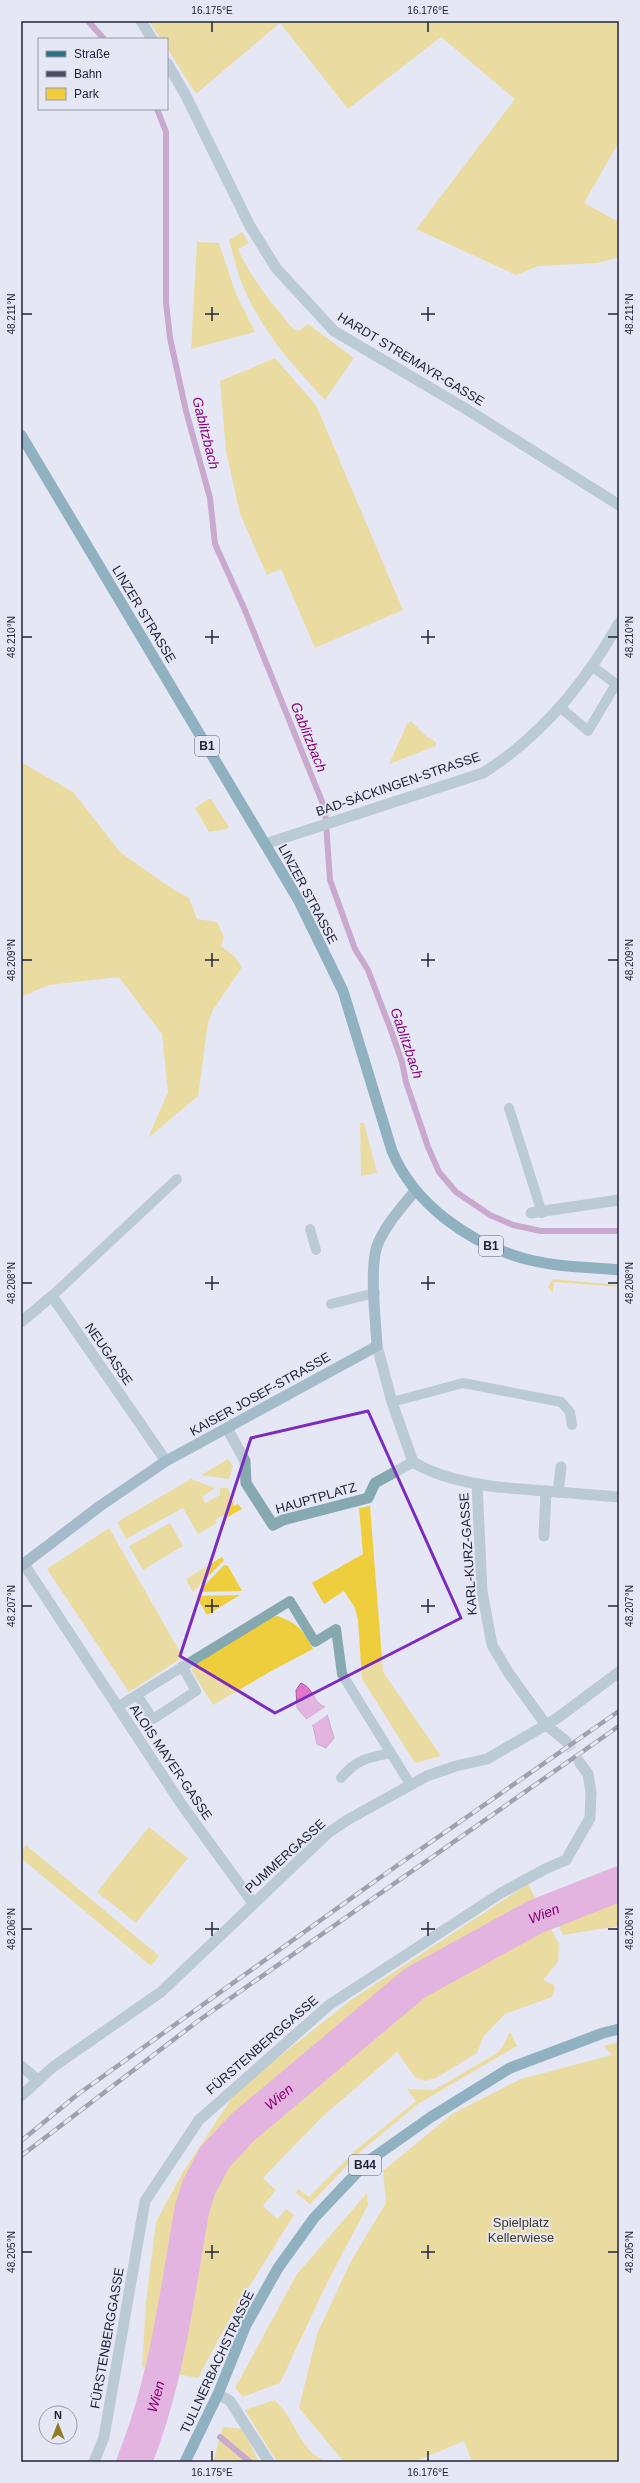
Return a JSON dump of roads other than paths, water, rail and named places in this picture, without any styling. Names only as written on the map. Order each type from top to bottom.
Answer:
[{"type":"main road","name":"LINZER STRASSE","points":[[21,435],[299,901],[342,991],[392,1151],[402,1173],[415,1191],[460,1229],[502,1251],[523,1258],[559,1265],[619,1270]]},
{"type":"main road","points":[[377,1346],[374,1262],[378,1242],[393,1217],[415,1191]]},
{"type":"main road","name":"KAISER JOSEF-STRASSE","points":[[22,1565],[100,1506],[166,1461],[377,1346]]},
{"type":"main road","name":"TULLNERBACHSTRASSE","points":[[185,2462],[218,2394],[246,2324],[278,2268],[314,2218],[367,2162],[431,2117],[510,2068],[603,2033],[619,2029]]},
{"type":"street","points":[[141,21],[151,38]]},
{"type":"street","name":"HARDT STREMAYR-GASSE","points":[[168,65],[185,94],[250,226],[276,268],[334,331],[463,407],[619,505]]},
{"type":"street","name":"BAD-SÄCKINGEN-STRASSE","points":[[266,844],[347,816],[483,773],[508,757],[540,730],[592,666],[619,623]]},
{"type":"street","points":[[536,1213],[619,1200]]},
{"type":"street","points":[[21,1322],[52,1296]]},
{"type":"street","name":"NEUGASSE","points":[[52,1296],[166,1461]]},
{"type":"street","points":[[377,1346],[392,1402],[413,1462],[438,1473],[477,1484],[619,1497]]},
{"type":"street","name":"HAUPTPLATZ","points":[[227,1428],[245,1461],[246,1483],[273,1525],[368,1498],[375,1483],[413,1462]]},
{"type":"street","points":[[558,1492],[561,1467]]},
{"type":"street","name":"KARL-KURZ-GASSE","points":[[477,1484],[482,1591],[488,1630],[492,1645],[504,1665],[546,1725]]},
{"type":"street","points":[[544,1536],[546,1491]]},
{"type":"street","name":"ALOIS MAYER-GASSE","points":[[22,1565],[182,1805],[253,1904]]},
{"type":"street","name":"PUMMERGASSE","points":[[21,2096],[53,2067],[161,1992],[328,1833],[410,1784],[456,1766],[487,1759],[546,1725],[619,1672]]},
{"type":"street","points":[[546,1725],[566,1741]]},
{"type":"street","name":"FÜRSTENBERGGASSE","points":[[94,2462],[104,2437],[145,2200],[163,2170],[199,2120],[329,2004],[501,1893],[545,1869],[566,1860],[590,1818],[591,1792],[589,1779],[580,1763]]},
{"type":"street","points":[[21,2066],[38,2080]]},
{"type":"street","points":[[218,2394],[230,2401],[269,2462]]},
{"type":"lane","points":[[560,707],[588,731],[616,684],[592,666]]},
{"type":"lane","points":[[509,1108],[536,1213]]},
{"type":"lane","points":[[52,1296],[177,1179]]},
{"type":"lane","points":[[310,1229],[316,1250]]},
{"type":"lane","points":[[331,1304],[375,1293]]},
{"type":"lane","points":[[392,1402],[463,1383],[561,1402],[570,1412],[572,1425]]},
{"type":"lane","points":[[117,1707],[290,1601],[315,1642],[336,1629],[342,1674],[410,1784]]},
{"type":"lane","points":[[137,1695],[153,1719],[196,1691],[182,1666]]},
{"type":"lane","points":[[341,1778],[351,1766],[364,1758],[391,1753]]},
{"type":"waterway","name":"Gablitzbach","points":[[88,21],[103,38]]},
{"type":"waterway","name":"Gablitzbach","points":[[157,110],[166,132],[166,302],[170,338],[186,411],[210,498],[215,544],[244,608],[325,809],[330,880],[355,949],[368,970],[392,1033],[402,1062],[406,1082],[428,1147],[439,1172],[456,1192],[490,1215],[513,1225],[541,1231],[619,1231]]},
{"type":"waterway","name":"Wien","points":[[134,2462],[155,2400],[163,2369],[176,2305],[192,2209],[199,2187],[215,2157],[243,2127],[415,1983],[535,1917],[619,1884]]},
{"type":"waterway","points":[[220,2437],[250,2462]]},
{"type":"tunnel","points":[[566,1741],[580,1763]]},
{"type":"railway","points":[[21,2141],[77,2095],[385,1874],[619,1711]]},
{"type":"railway","points":[[21,2156],[198,2021],[619,1726]]},
{"type":"park label","name":"Spielplatz Kellerwiese","points":[[521,2230]]}]
